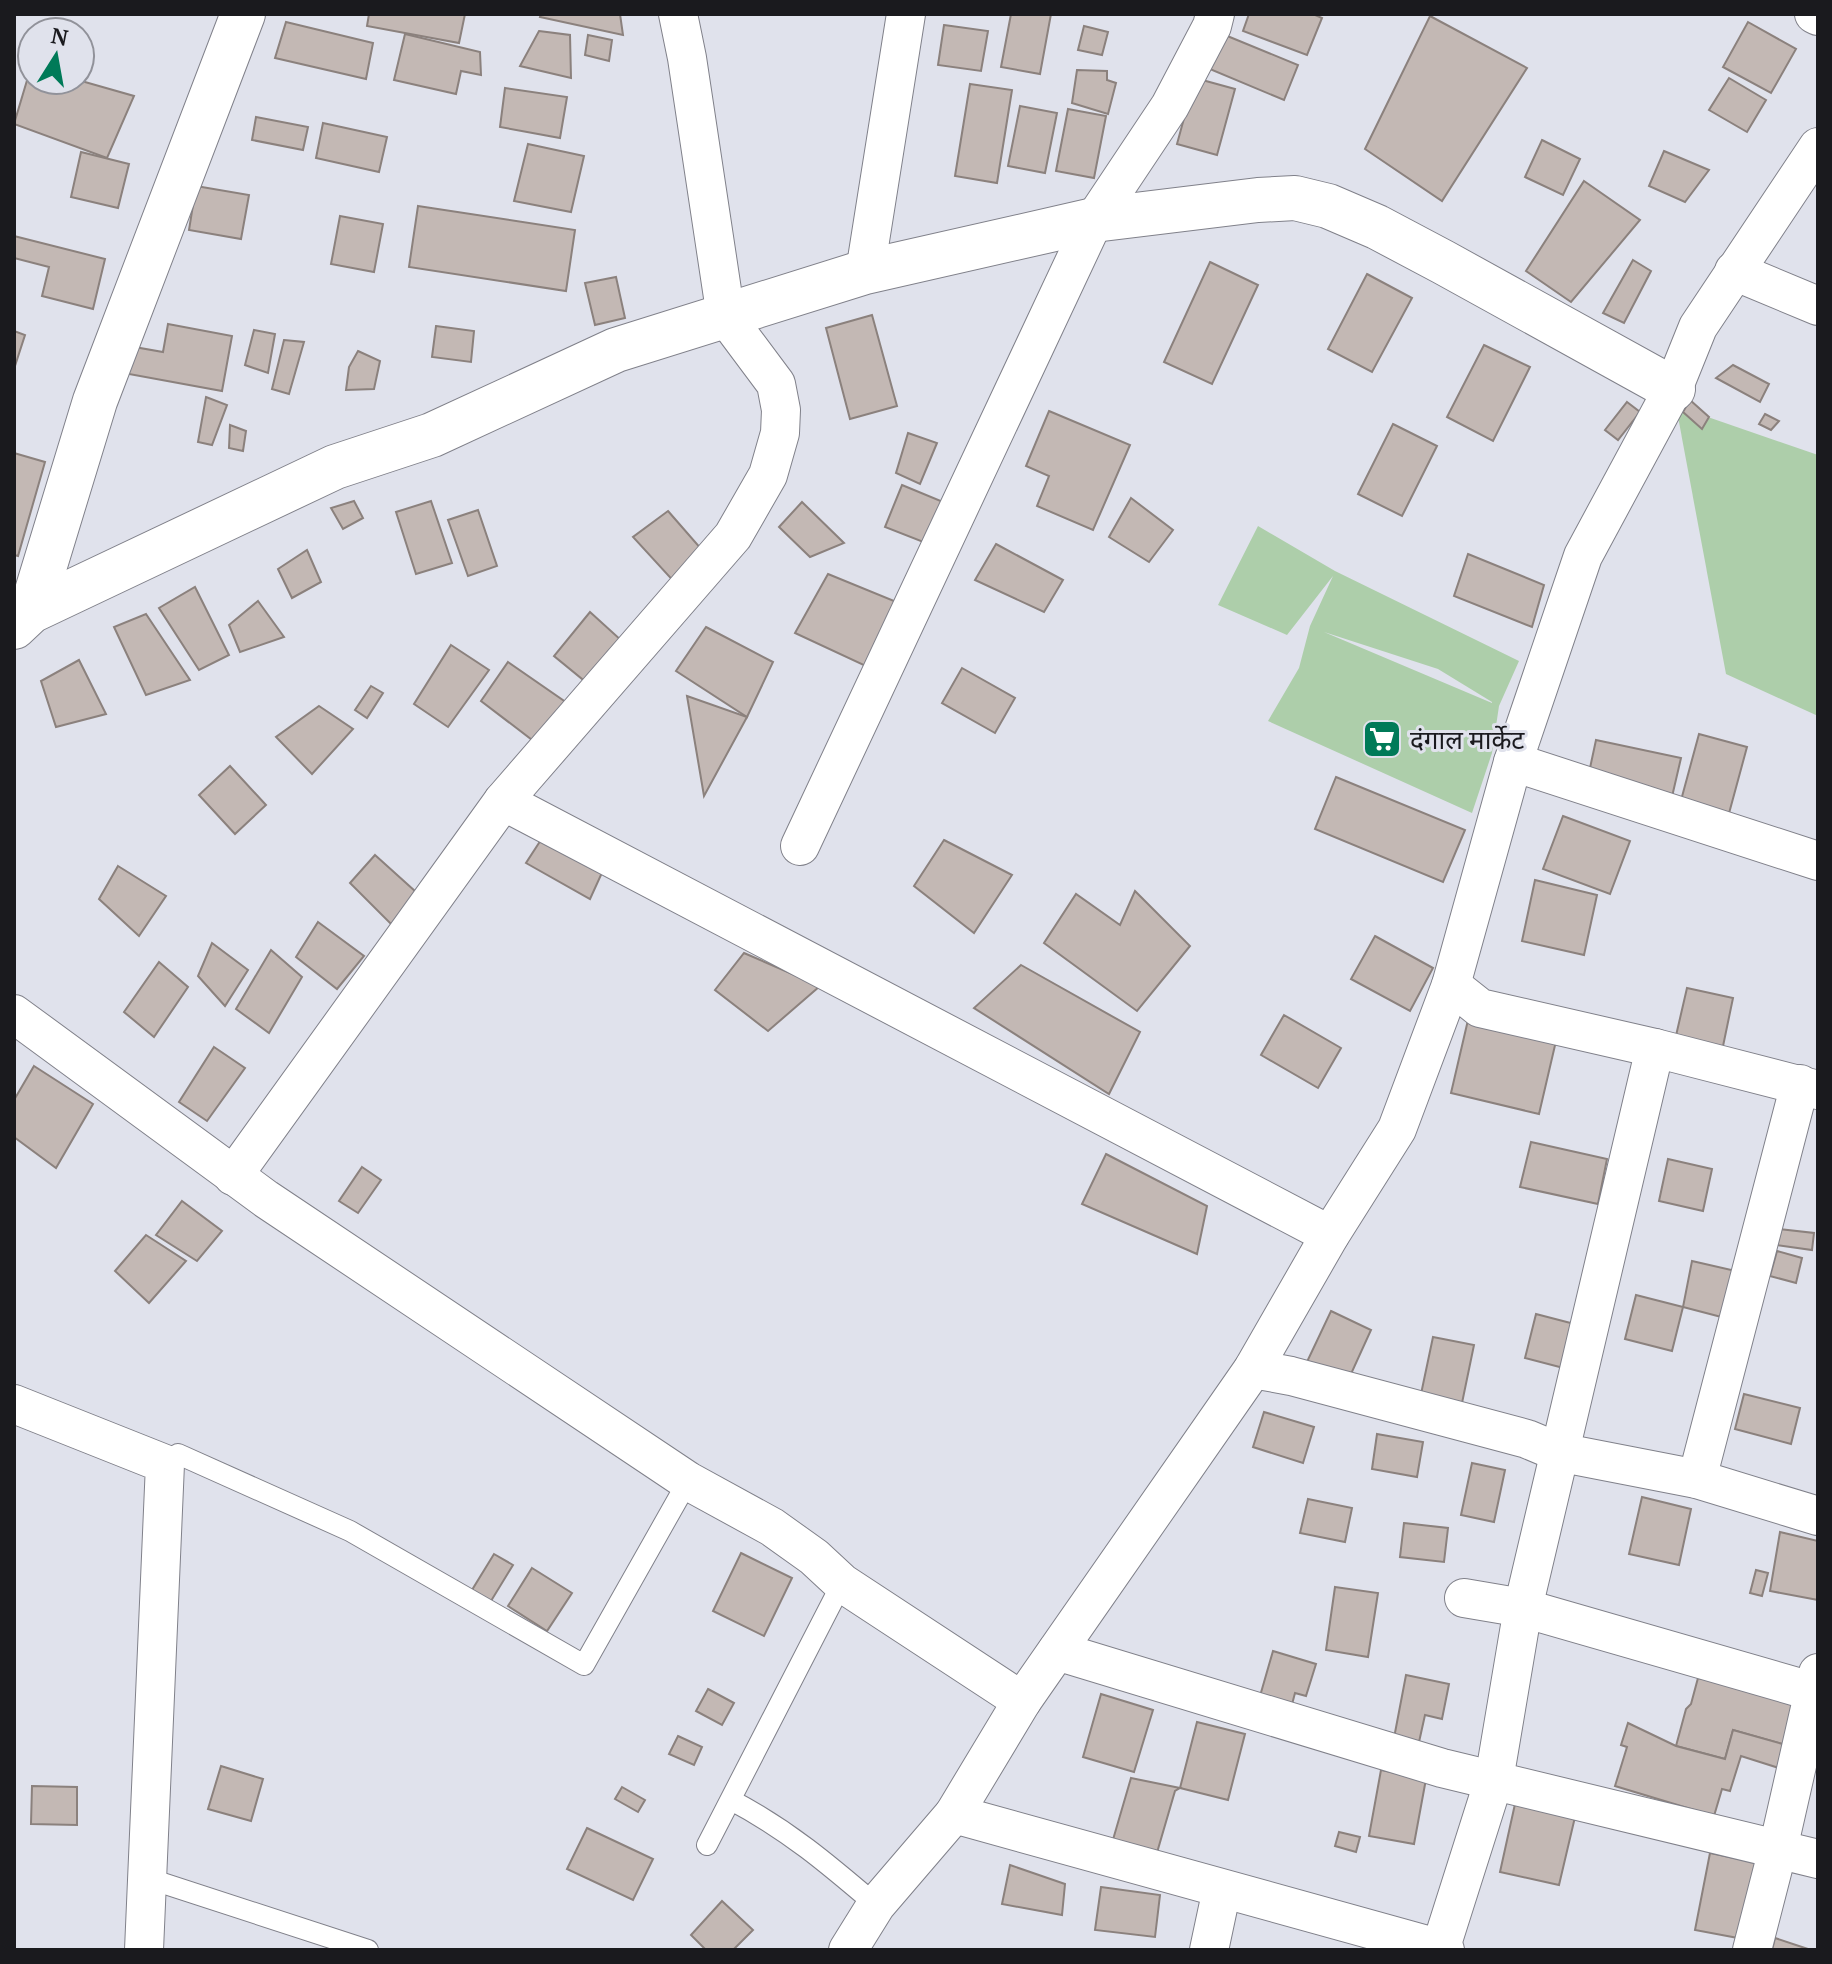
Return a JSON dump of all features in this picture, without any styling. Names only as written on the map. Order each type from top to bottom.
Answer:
[{"type":"street","points":[[23,619],[95,401],[243,14]]},
{"type":"street","points":[[233,1176],[503,801],[733,536],[768,475],[780,433],[781,410],[776,384],[726,317],[678,14]]},
{"type":"street","points":[[865,272],[906,14]]},
{"type":"street","points":[[800,846],[1094,220],[1170,106],[1212,26],[1215,14]]},
{"type":"street","points":[[848,1950],[876,1905],[954,1814],[1022,1701],[1253,1369],[1330,1235],[1397,1129],[1451,985],[1513,762],[1583,556],[1673,389],[1698,327],[1818,147]]},
{"type":"street","points":[[23,619],[335,467],[432,435],[616,350],[865,272],[1094,220],[1258,200],[1295,198],[1328,206],[1377,227],[1443,262],[1673,389]]},
{"type":"street","points":[[1734,271],[1818,306]]},
{"type":"street","points":[[1513,762],[1818,861]]},
{"type":"street","points":[[503,801],[1330,1235]]},
{"type":"street","points":[[1451,985],[1480,1008],[1809,1087],[1697,1479]]},
{"type":"street","points":[[14,1014],[233,1176],[688,1481],[772,1527],[814,1557],[842,1583],[1022,1701]]},
{"type":"street","points":[[954,1814],[1442,1950],[1494,1780],[1523,1608],[1655,1048]]},
{"type":"street","points":[[1253,1369],[1291,1376],[1527,1439],[1558,1452],[1697,1479],[1818,1516]]},
{"type":"street","points":[[14,1404],[165,1464],[144,1950]]},
{"type":"street","points":[[1464,1598],[1523,1608],[1817,1686],[1752,1950]]},
{"type":"street","points":[[1057,1651],[1442,1768],[1818,1859]]},
{"type":"street","points":[[1209,1950],[1222,1889]]},
{"type":"lane","points":[[165,1464],[178,1454],[350,1531],[584,1665],[688,1481]]},
{"type":"lane","points":[[707,1845],[842,1583]]},
{"type":"lane","points":[[731,1800],[771,1821],[808,1846],[876,1905]]},
{"type":"lane","points":[[147,1878],[368,1950]]},
{"type":"green space","points":[[1676,406],[1818,455],[1818,716],[1726,674]]},
{"type":"green space","points":[[1258,526],[1335,571],[1519,661],[1499,706],[1492,753],[1472,813],[1268,721],[1299,668],[1310,626],[1333,576],[1287,635],[1218,605]],"holes":[[[1324,632],[1438,669],[1492,703]]]},
{"type":"building","points":[[369,14],[465,14],[459,43],[367,26]]},
{"type":"building","points":[[541,14],[620,14],[623,35],[540,17]]},
{"type":"building","points":[[1011,14],[1051,14],[1040,74],[1001,67]]},
{"type":"building","points":[[1249,14],[1313,14],[1322,18],[1307,55],[1243,31]]},
{"type":"building","points":[[1430,16],[1527,68],[1442,201],[1365,149]]},
{"type":"building","points":[[286,22],[373,43],[366,79],[275,58]]},
{"type":"building","points":[[1748,22],[1796,49],[1771,93],[1723,67]]},
{"type":"building","points":[[944,25],[988,31],[981,71],[938,65]]},
{"type":"building","points":[[1084,26],[1108,32],[1102,55],[1078,50]]},
{"type":"building","points":[[539,31],[570,35],[571,78],[520,66]]},
{"type":"building","points":[[1220,33],[1298,65],[1284,100],[1205,67]]},
{"type":"building","points":[[405,34],[480,52],[481,75],[461,71],[456,94],[394,80]]},
{"type":"building","points":[[588,35],[612,40],[609,61],[585,55]]},
{"type":"building","points":[[1077,70],[1107,71],[1107,80],[1116,83],[1108,114],[1072,103]]},
{"type":"building","points":[[1195,78],[1235,89],[1217,155],[1177,144]]},
{"type":"building","points":[[1729,78],[1766,100],[1747,132],[1709,110]]},
{"type":"building","points":[[970,84],[1012,90],[997,183],[955,176]]},
{"type":"building","points":[[96,85],[134,96],[107,158],[14,124],[22,96],[96,96]]},
{"type":"building","points":[[505,88],[567,97],[560,138],[500,127]]},
{"type":"building","points":[[1020,106],[1057,113],[1045,173],[1008,166]]},
{"type":"building","points":[[1068,109],[1106,116],[1094,178],[1056,171]]},
{"type":"building","points":[[256,117],[308,127],[303,150],[252,140]]},
{"type":"building","points":[[323,123],[387,137],[379,172],[316,158]]},
{"type":"building","points":[[1542,140],[1580,159],[1563,195],[1525,177]]},
{"type":"building","points":[[528,144],[584,156],[571,212],[514,201]]},
{"type":"building","points":[[1664,151],[1709,170],[1685,202],[1649,186]]},
{"type":"building","points":[[81,152],[129,164],[118,208],[71,197]]},
{"type":"building","points":[[1584,181],[1640,220],[1571,302],[1526,271]]},
{"type":"building","points":[[196,186],[249,195],[241,239],[189,230]]},
{"type":"building","points":[[418,206],[575,230],[566,291],[409,267]]},
{"type":"building","points":[[340,216],[383,224],[374,272],[331,264]]},
{"type":"building","points":[[14,236],[105,259],[93,309],[42,296],[49,267],[14,258]]},
{"type":"building","points":[[1633,260],[1651,271],[1624,323],[1603,313]]},
{"type":"building","points":[[1210,262],[1258,285],[1212,384],[1164,362]]},
{"type":"building","points":[[1367,274],[1412,298],[1372,372],[1328,349]]},
{"type":"building","points":[[616,277],[625,318],[595,325],[585,283]]},
{"type":"building","points":[[872,315],[897,406],[850,419],[826,328]]},
{"type":"building","points":[[168,324],[232,336],[222,391],[118,372],[123,345],[163,352]]},
{"type":"building","points":[[436,326],[474,331],[471,362],[432,357]]},
{"type":"building","points":[[254,330],[275,334],[268,373],[245,365]]},
{"type":"building","points":[[14,331],[25,335],[14,369]]},
{"type":"building","points":[[284,340],[304,342],[289,394],[272,389]]},
{"type":"building","points":[[1484,345],[1530,367],[1493,441],[1447,417]]},
{"type":"building","points":[[358,351],[380,361],[374,389],[346,390],[349,367]]},
{"type":"building","points":[[1733,365],[1769,384],[1760,402],[1716,378]]},
{"type":"building","points":[[206,397],[227,405],[212,445],[198,442]]},
{"type":"building","points":[[1690,400],[1709,417],[1702,429],[1683,412]]},
{"type":"building","points":[[1627,402],[1640,412],[1618,440],[1605,430]]},
{"type":"building","points":[[1049,411],[1130,445],[1093,530],[1037,506],[1049,476],[1026,466]]},
{"type":"building","points":[[1765,414],[1779,421],[1771,430],[1759,424]]},
{"type":"building","points":[[1393,424],[1437,446],[1402,516],[1358,494]]},
{"type":"building","points":[[230,425],[246,431],[243,451],[229,448]]},
{"type":"building","points":[[908,433],[937,443],[920,484],[896,473]]},
{"type":"building","points":[[14,453],[45,462],[18,556],[14,555]]},
{"type":"building","points":[[902,485],[948,504],[931,545],[885,527]]},
{"type":"building","points":[[1131,498],[1173,530],[1149,562],[1109,537]]},
{"type":"building","points":[[354,501],[363,518],[343,529],[331,508]]},
{"type":"building","points":[[431,501],[452,563],[416,574],[396,512]]},
{"type":"building","points":[[802,502],[844,543],[810,557],[779,527]]},
{"type":"building","points":[[478,510],[497,566],[468,576],[448,520]]},
{"type":"building","points":[[668,511],[710,559],[677,585],[633,537]]},
{"type":"building","points":[[996,544],[1063,580],[1044,612],[975,580]]},
{"type":"building","points":[[307,550],[321,582],[292,598],[278,569]]},
{"type":"building","points":[[1468,554],[1544,585],[1532,627],[1454,596]]},
{"type":"building","points":[[828,574],[899,603],[870,668],[795,633]]},
{"type":"building","points":[[195,587],[229,655],[199,670],[159,608]]},
{"type":"building","points":[[258,601],[284,637],[240,652],[229,625]]},
{"type":"building","points":[[590,612],[622,641],[587,683],[554,656]]},
{"type":"building","points":[[146,614],[190,680],[146,695],[114,627]]},
{"type":"building","points":[[706,627],[773,662],[747,717],[676,671]]},
{"type":"building","points":[[451,645],[489,670],[448,727],[414,704]]},
{"type":"building","points":[[79,660],[106,714],[56,727],[41,681]]},
{"type":"building","points":[[508,662],[570,705],[540,746],[481,701]]},
{"type":"building","points":[[962,668],[1015,698],[995,733],[942,703]]},
{"type":"building","points":[[371,686],[383,693],[367,718],[355,710]]},
{"type":"building","points":[[687,696],[747,717],[704,796]]},
{"type":"building","points":[[319,706],[353,729],[312,774],[276,737]]},
{"type":"building","points":[[1699,734],[1747,747],[1728,817],[1680,804]]},
{"type":"building","points":[[1596,740],[1681,758],[1671,801],[1587,782]]},
{"type":"building","points":[[230,766],[266,805],[235,834],[199,795]]},
{"type":"building","points":[[1336,777],[1465,830],[1443,882],[1315,829]]},
{"type":"building","points":[[1563,816],[1630,841],[1610,894],[1543,869]]},
{"type":"building","points":[[548,829],[606,864],[590,899],[526,863]]},
{"type":"building","points":[[944,840],[1012,875],[974,933],[914,886]]},
{"type":"building","points":[[375,855],[426,901],[394,927],[350,883]]},
{"type":"building","points":[[118,866],[166,896],[139,936],[99,899]]},
{"type":"building","points":[[1535,880],[1597,895],[1584,955],[1522,941]]},
{"type":"building","points":[[1135,891],[1190,946],[1137,1011],[1044,943],[1076,894],[1120,925]]},
{"type":"building","points":[[318,922],[364,956],[337,989],[296,957]]},
{"type":"building","points":[[1375,936],[1433,968],[1410,1011],[1351,979]]},
{"type":"building","points":[[212,943],[248,970],[225,1006],[198,976]]},
{"type":"building","points":[[271,950],[302,977],[269,1033],[236,1009]]},
{"type":"building","points":[[744,953],[820,986],[768,1031],[715,990]]},
{"type":"building","points":[[159,962],[188,987],[154,1037],[124,1012]]},
{"type":"building","points":[[1021,965],[1140,1032],[1109,1094],[974,1008]]},
{"type":"building","points":[[1687,988],[1733,998],[1722,1051],[1675,1040]]},
{"type":"building","points":[[1284,1015],[1341,1048],[1318,1088],[1261,1055]]},
{"type":"building","points":[[1468,1020],[1556,1041],[1539,1114],[1451,1093]]},
{"type":"building","points":[[214,1047],[245,1068],[207,1121],[179,1102]]},
{"type":"building","points":[[34,1066],[93,1104],[56,1168],[14,1137],[14,1100]]},
{"type":"building","points":[[1531,1142],[1607,1159],[1598,1204],[1520,1187]]},
{"type":"building","points":[[1106,1154],[1207,1206],[1197,1254],[1082,1204]]},
{"type":"building","points":[[1668,1159],[1712,1169],[1703,1211],[1659,1201]]},
{"type":"building","points":[[362,1167],[381,1180],[358,1213],[339,1201]]},
{"type":"building","points":[[182,1201],[222,1231],[197,1261],[156,1235]]},
{"type":"building","points":[[1779,1229],[1814,1233],[1812,1250],[1777,1245]]},
{"type":"building","points":[[146,1235],[186,1261],[149,1303],[115,1271]]},
{"type":"building","points":[[1777,1251],[1802,1258],[1796,1283],[1770,1276]]},
{"type":"building","points":[[1692,1261],[1740,1272],[1729,1319],[1683,1307]]},
{"type":"building","points":[[1636,1295],[1683,1307],[1672,1351],[1625,1339]]},
{"type":"building","points":[[1331,1311],[1371,1330],[1346,1385],[1305,1366]]},
{"type":"building","points":[[1536,1314],[1586,1327],[1575,1371],[1525,1358]]},
{"type":"building","points":[[1433,1337],[1474,1345],[1462,1403],[1421,1394]]},
{"type":"building","points":[[1744,1394],[1800,1408],[1791,1444],[1735,1429]]},
{"type":"building","points":[[1264,1412],[1314,1427],[1303,1463],[1253,1447]]},
{"type":"building","points":[[1377,1434],[1423,1442],[1417,1477],[1372,1469]]},
{"type":"building","points":[[1472,1463],[1505,1470],[1494,1522],[1461,1515]]},
{"type":"building","points":[[1642,1497],[1691,1509],[1679,1565],[1629,1554]]},
{"type":"building","points":[[1308,1499],[1352,1508],[1345,1542],[1300,1533]]},
{"type":"building","points":[[1404,1523],[1448,1528],[1444,1562],[1400,1557]]},
{"type":"building","points":[[1780,1532],[1818,1541],[1818,1600],[1770,1591]]},
{"type":"building","points":[[741,1553],[792,1578],[764,1636],[713,1611]]},
{"type":"building","points":[[494,1554],[513,1565],[491,1601],[472,1590]]},
{"type":"building","points":[[532,1568],[572,1593],[547,1631],[508,1606]]},
{"type":"building","points":[[1756,1570],[1768,1573],[1762,1596],[1750,1593]]},
{"type":"building","points":[[1335,1587],[1378,1593],[1368,1657],[1326,1650]]},
{"type":"building","points":[[1273,1651],[1316,1664],[1306,1696],[1295,1693],[1290,1712],[1258,1703]]},
{"type":"building","points":[[1406,1675],[1449,1684],[1442,1719],[1425,1715],[1419,1742],[1394,1738]]},
{"type":"building","points":[[1698,1678],[1806,1698],[1793,1747],[1733,1730],[1725,1759],[1676,1746]]},
{"type":"building","points":[[708,1689],[734,1703],[722,1725],[696,1711]]},
{"type":"building","points":[[1101,1694],[1153,1710],[1134,1772],[1083,1757]]},
{"type":"building","points":[[1197,1722],[1245,1734],[1228,1800],[1180,1788]]},
{"type":"building","points":[[1628,1723],[1676,1746],[1725,1759],[1733,1730],[1793,1747],[1782,1769],[1741,1756],[1730,1791],[1722,1789],[1714,1816],[1615,1786],[1627,1747],[1621,1745]]},
{"type":"building","points":[[678,1736],[702,1747],[694,1765],[669,1754]]},
{"type":"building","points":[[221,1766],[263,1779],[251,1821],[208,1809]]},
{"type":"building","points":[[1381,1770],[1426,1779],[1414,1844],[1369,1836]]},
{"type":"building","points":[[1131,1778],[1180,1788],[1175,1791],[1156,1856],[1112,1843]]},
{"type":"building","points":[[32,1786],[77,1787],[77,1825],[31,1824]]},
{"type":"building","points":[[622,1787],[645,1800],[638,1812],[615,1799]]},
{"type":"building","points":[[1515,1804],[1575,1817],[1559,1885],[1500,1872]]},
{"type":"building","points":[[587,1828],[653,1859],[633,1900],[567,1869]]},
{"type":"building","points":[[1339,1832],[1360,1837],[1356,1852],[1335,1846]]},
{"type":"building","points":[[1710,1853],[1769,1865],[1754,1941],[1695,1930]]},
{"type":"building","points":[[1010,1865],[1065,1884],[1062,1915],[1002,1904]]},
{"type":"building","points":[[1101,1887],[1160,1895],[1155,1937],[1095,1930]]},
{"type":"building","points":[[722,1901],[753,1930],[733,1950],[706,1950],[691,1935]]},
{"type":"building","points":[[1775,1938],[1811,1950],[1772,1950]]},
{"type":"place","name":"दंगाल मार्केट","points":[[1382,739]]}]
